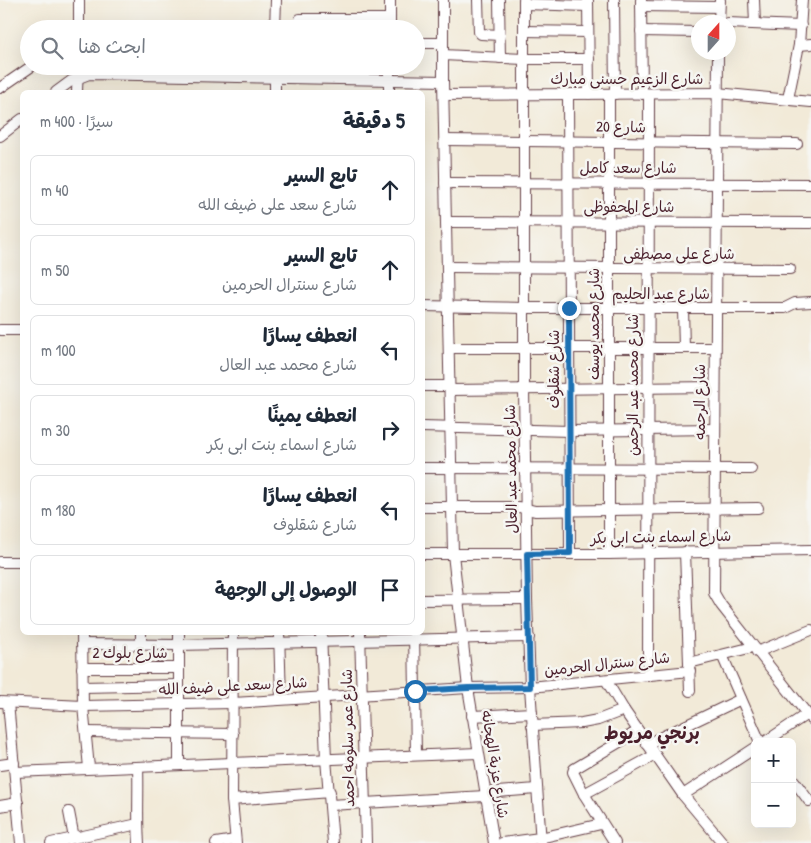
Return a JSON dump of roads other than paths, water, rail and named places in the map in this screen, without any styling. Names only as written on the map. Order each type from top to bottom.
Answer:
[{"type":"street","points":[[79,0],[79,20]]},
{"type":"street","points":[[275,20],[276,0]]},
{"type":"street","points":[[390,0],[390,20]]},
{"type":"street","name":"شارع عزبة الهجانه","points":[[443,0],[453,554],[468,688],[494,843]]},
{"type":"street","points":[[478,0],[478,32],[482,34],[500,34]]},
{"type":"street","points":[[499,0],[500,58]]},
{"type":"street","name":"شارع محمد يوسف","points":[[609,554],[609,142],[614,0]]},
{"type":"street","points":[[754,0],[755,24]]},
{"type":"street","points":[[788,99],[799,45],[802,0]]},
{"type":"street","points":[[524,2],[588,3],[589,94]]},
{"type":"street","name":"شارع محمد عبد العال","points":[[524,2],[524,389],[527,599],[532,725],[540,841]]},
{"type":"street","points":[[641,3],[719,4]]},
{"type":"street","name":"شارع محمد عبد الرحمن","points":[[641,3],[648,142],[648,676]]},
{"type":"street","points":[[300,19],[318,20]]},
{"type":"street","points":[[736,23],[800,26]]},
{"type":"street","points":[[641,30],[691,32]]},
{"type":"street","points":[[524,31],[588,32]]},
{"type":"street","points":[[425,43],[443,43]]},
{"type":"street","points":[[799,45],[811,44]]},
{"type":"street","points":[[443,55],[588,60]]},
{"type":"street","name":"شارع الرحمه","points":[[718,60],[713,586],[716,599],[809,716]]},
{"type":"street","points":[[0,88],[20,74]]},
{"type":"street","points":[[59,90],[78,77],[85,75]]},
{"type":"street","points":[[126,75],[443,81]]},
{"type":"street","points":[[275,75],[275,90]]},
{"type":"street","points":[[389,75],[389,90]]},
{"type":"street","points":[[77,90],[78,77]]},
{"type":"street","name":"شارع الزعيم حسنى مبارك","points":[[444,95],[717,93],[811,102]]},
{"type":"street","name":"شارع شقلوف","points":[[568,94],[570,553]]},
{"type":"street","points":[[0,136],[20,121]]},
{"type":"street","name":"شارع 20","points":[[445,140],[797,144]]},
{"type":"street","name":"شارع سعد كامل","points":[[445,183],[811,184]]},
{"type":"street","name":"شارع المحفوظى","points":[[446,222],[811,222]]},
{"type":"street","name":"شارع على مصطفى","points":[[448,267],[790,269]]},
{"type":"street","name":"شارع عبد الحليم","points":[[425,306],[716,309],[786,308],[795,303],[811,302]]},
{"type":"street","points":[[682,309],[684,348]]},
{"type":"street","points":[[0,330],[20,330]]},
{"type":"street","points":[[449,348],[715,348]]},
{"type":"street","points":[[425,386],[524,389],[715,388]]},
{"type":"street","points":[[425,428],[570,431],[714,429]]},
{"type":"street","points":[[425,468],[751,469]]},
{"type":"street","points":[[425,506],[518,507],[534,511],[758,508]]},
{"type":"street","name":"شارع اسماء بنت ابى بكر","points":[[425,554],[609,554],[811,550]]},
{"type":"street","points":[[685,552],[690,691]]},
{"type":"street","points":[[0,562],[20,562]]},
{"type":"street","points":[[425,600],[527,599]]},
{"type":"street","name":"شارع سنترال الحرمين","points":[[468,688],[530,687],[648,676],[689,667],[722,655],[755,649],[811,630]]},
{"type":"street","points":[[82,635],[82,687],[89,768]]},
{"type":"street","points":[[141,635],[141,645]]},
{"type":"street","points":[[179,635],[179,764]]},
{"type":"street","points":[[216,843],[236,842],[232,800],[233,635]]},
{"type":"street","name":"شارع عمر سلومه احمد","points":[[360,636],[366,843]]},
{"type":"street","points":[[82,644],[233,644],[279,637],[414,636],[462,639],[529,637]]},
{"type":"street","points":[[414,636],[416,755]]},
{"type":"street","points":[[279,637],[281,699]]},
{"type":"street","points":[[321,637],[326,759],[333,843]]},
{"type":"street","points":[[722,655],[741,699],[762,738]]},
{"type":"street","name":"شارع بلوك 2","points":[[82,668],[179,668]]},
{"type":"street","points":[[606,680],[638,731],[683,795],[723,843]]},
{"type":"street","points":[[82,687],[179,685]]},
{"type":"street","name":"شارع سعد على ضيف الله","points":[[4,702],[83,706],[179,705],[468,688]]},
{"type":"street","points":[[647,744],[741,699]]},
{"type":"street","points":[[4,702],[15,767],[21,843]]},
{"type":"street","points":[[532,725],[590,721],[624,710]]},
{"type":"street","points":[[472,716],[532,713]]},
{"type":"street","points":[[769,738],[809,716]]},
{"type":"street","points":[[615,843],[601,824],[584,794],[574,775],[574,769],[638,731]]},
{"type":"street","points":[[86,732],[233,734]]},
{"type":"street","points":[[683,795],[751,751]]},
{"type":"street","points":[[0,765],[15,767],[138,767],[478,753]]},
{"type":"street","points":[[584,794],[655,755]]},
{"type":"street","points":[[138,767],[139,843]]},
{"type":"street","points":[[796,783],[809,801]]},
{"type":"street","points":[[330,805],[364,804],[536,788]]},
{"type":"street","points":[[232,800],[330,792]]},
{"type":"street","points":[[0,806],[18,803]]},
{"type":"street","points":[[69,812],[74,838]]},
{"type":"street","points":[[51,843],[138,824]]},
{"type":"street","points":[[502,843],[540,841],[601,824]]},
{"type":"district","name":"برنجي مريوط","points":[[652,733]]}]
